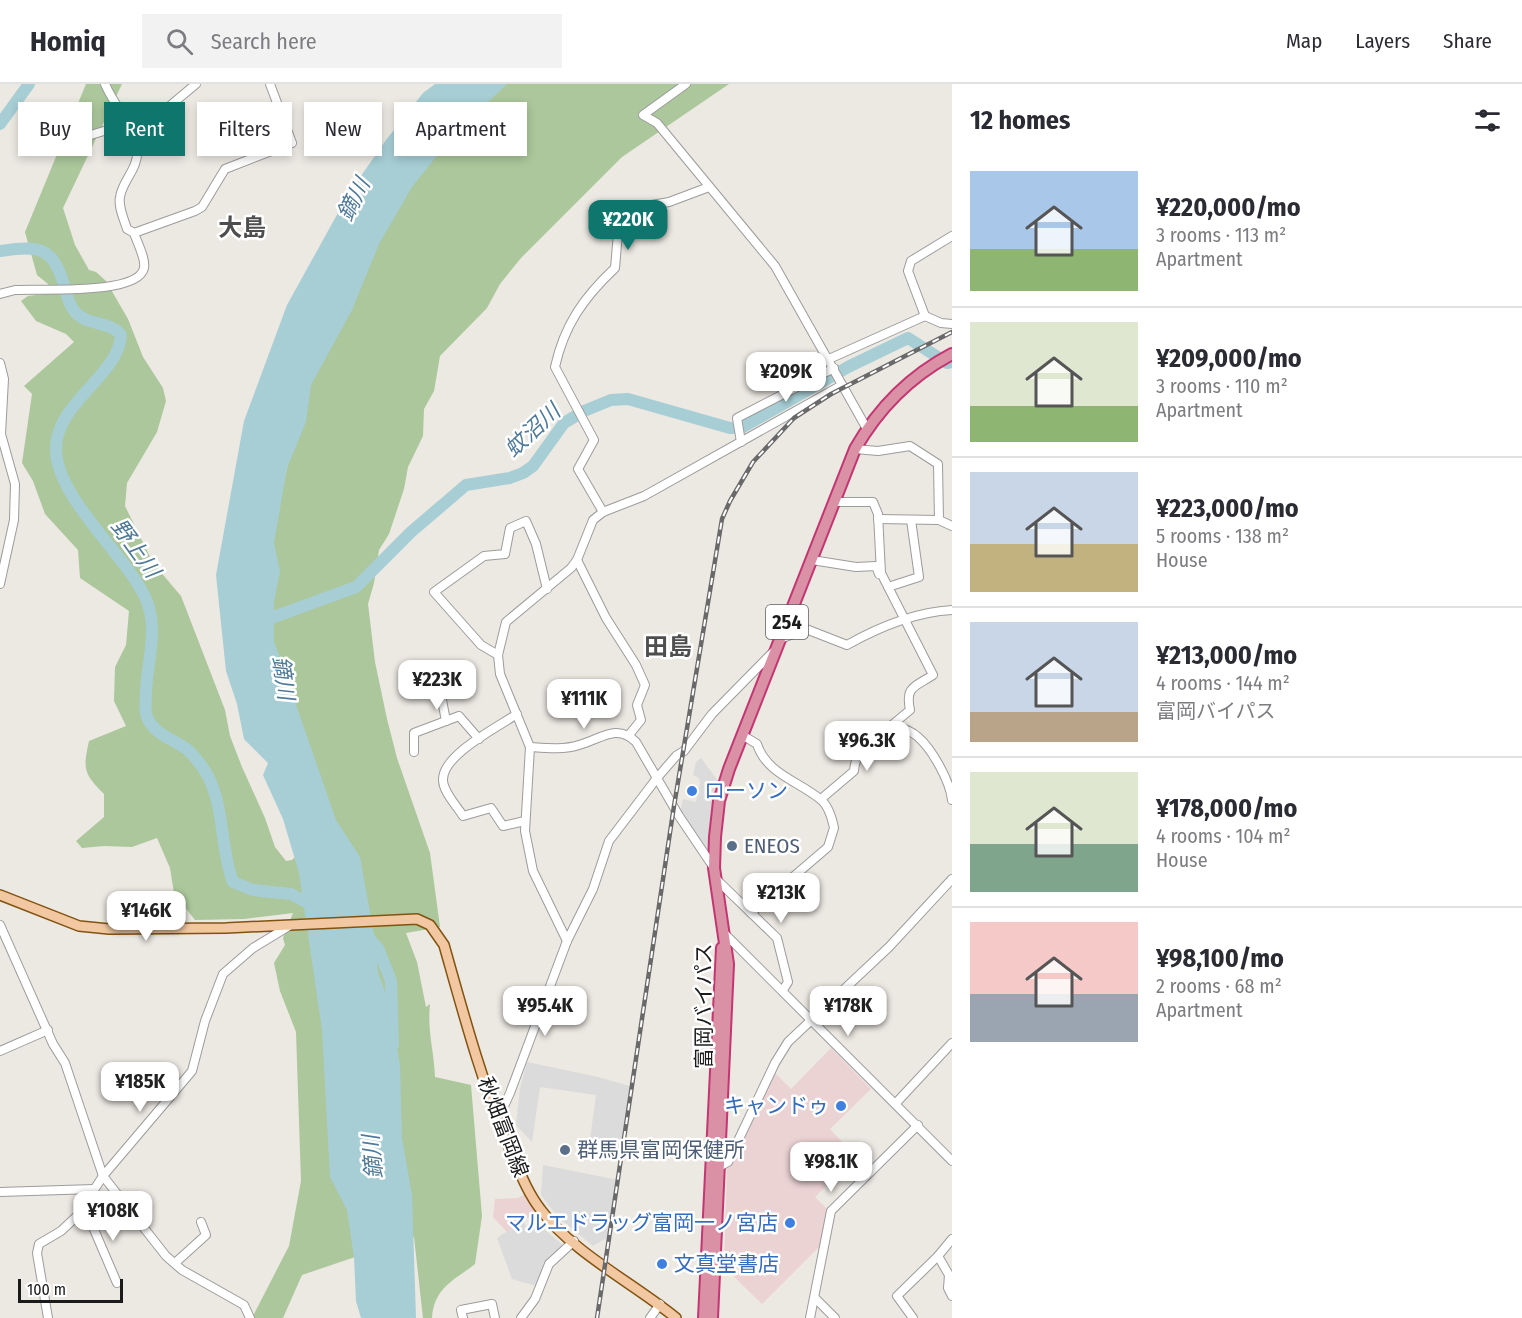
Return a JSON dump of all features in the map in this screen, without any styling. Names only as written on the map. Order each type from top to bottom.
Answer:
[{"type":"highway","name":"254","points":[[724,932],[715,874],[719,801],[742,735],[855,450],[867,429],[910,381],[952,354]]},
{"type":"highway","name":"富岡バイパス","points":[[712,1318],[728,964],[724,932]]},
{"type":"highway","name":"富岡バイパス","points":[[704,1318],[720,964],[724,932]]},
{"type":"main road","points":[[0,895],[63,921],[92,928],[290,925]]},
{"type":"main road","name":"秋畑富岡線","points":[[290,925],[417,919],[438,934],[495,1112],[526,1187],[542,1211],[574,1241],[605,1267],[660,1304],[676,1318]]},
{"type":"street","points":[[105,84],[115,102]]},
{"type":"street","points":[[172,102],[185,88],[196,84]]},
{"type":"street","points":[[686,84],[643,114],[657,123],[775,266],[867,429]]},
{"type":"street","points":[[134,233],[195,211],[202,207],[225,169],[292,143],[274,85]]},
{"type":"street","points":[[0,294],[25,289],[48,290],[108,286],[131,282],[143,271],[144,264],[134,233],[127,229],[120,204],[121,193],[138,156]]},
{"type":"street","points":[[603,512],[578,469],[594,440],[555,368],[564,345],[564,333],[589,295],[615,268],[616,239],[623,227],[646,206],[669,202],[709,187]]},
{"type":"street","points":[[952,236],[909,265],[908,271],[925,316],[941,323],[952,324]]},
{"type":"street","points":[[829,359],[925,316]]},
{"type":"street","points":[[0,363],[4,394],[1,434],[15,484],[14,520],[0,584]]},
{"type":"street","points":[[740,439],[737,418],[834,368]]},
{"type":"street","points":[[567,941],[532,871],[525,820],[530,747],[500,674],[498,655],[506,622],[547,589],[577,560],[593,520],[603,512],[644,496],[740,439],[842,385]]},
{"type":"street","points":[[855,450],[878,451],[910,446],[938,464],[939,520]]},
{"type":"street","points":[[836,502],[873,502],[878,519],[882,575]]},
{"type":"street","points":[[878,519],[939,520],[952,526]]},
{"type":"street","points":[[888,587],[919,578],[911,520]]},
{"type":"street","points":[[498,655],[481,645],[434,592],[484,556],[505,554],[510,528],[526,521],[536,544],[547,589]]},
{"type":"street","points":[[577,560],[606,618],[636,665],[645,685],[637,705],[641,720],[629,735]]},
{"type":"street","points":[[812,560],[856,567],[876,566],[933,675],[909,690],[907,696],[910,710],[861,748],[855,759],[854,771],[821,799]]},
{"type":"street","points":[[495,1112],[504,1106],[510,1093],[567,941],[593,889],[609,841],[657,778],[676,756],[684,751],[712,714],[778,644],[806,629],[847,645],[883,625],[937,611],[952,610]]},
{"type":"street","points":[[436,669],[446,721]]},
{"type":"street","points":[[517,714],[449,761],[442,779],[445,789],[463,816],[491,808],[503,826],[525,820]]},
{"type":"street","points":[[414,752],[414,733],[459,716],[479,739]]},
{"type":"street","points":[[892,725],[916,735],[925,744],[948,784],[952,800]]},
{"type":"street","points":[[530,747],[578,746],[613,732],[629,735],[715,874],[777,938],[788,982],[783,990]]},
{"type":"street","points":[[742,735],[757,744],[759,752],[786,779],[821,799],[834,828],[828,848],[751,913]]},
{"type":"street","points":[[719,1167],[728,1162],[775,1063],[788,1042],[889,947],[952,879]]},
{"type":"street","points":[[0,925],[65,1063],[103,1176],[166,1257],[182,1270],[244,1305],[250,1318]]},
{"type":"street","points":[[48,1318],[36,1252],[39,1245],[61,1231],[77,1215],[103,1176],[192,1071],[206,1021],[223,974],[253,948],[290,925]]},
{"type":"street","points":[[724,932],[952,1161]]},
{"type":"street","points":[[0,1051],[48,1030]]},
{"type":"street","points":[[896,1103],[952,1043]]},
{"type":"street","points":[[810,1318],[831,1211],[918,1125]]},
{"type":"street","points":[[0,1192],[94,1189]]},
{"type":"street","points":[[117,1283],[93,1227],[130,1208]]},
{"type":"street","points":[[175,1263],[206,1235],[201,1222]]},
{"type":"street","points":[[913,1318],[897,1296],[952,1239]]},
{"type":"street","points":[[521,1318],[535,1299],[549,1264],[574,1241]]},
{"type":"street","points":[[938,1256],[949,1275],[948,1288],[952,1296]]},
{"type":"street","points":[[815,1298],[835,1318]]},
{"type":"street","points":[[463,1318],[461,1310],[492,1304],[495,1318]]},
{"type":"street","points":[[650,1318],[660,1304]]},
{"type":"shaded area","points":[[701,758],[718,781],[711,808],[707,857],[680,814],[683,799],[696,802],[700,783],[699,778],[693,775],[696,762]]},
{"type":"shaded area","points":[[831,1048],[871,1089],[830,1129],[856,1157],[815,1197],[829,1211],[821,1245],[762,1304],[724,1267],[727,1167],[774,1072],[791,1089]]},
{"type":"shaded area","points":[[527,1062],[633,1087],[621,1157],[588,1154],[596,1095],[540,1087],[532,1142],[516,1125],[520,1088]]},
{"type":"shaded area","points":[[543,1165],[618,1180],[610,1236],[593,1246],[558,1217],[541,1195]]},
{"type":"shaded area","points":[[525,1194],[536,1212],[507,1232],[493,1217],[495,1199],[518,1198]]},
{"type":"shaded area","points":[[523,1221],[529,1231],[539,1225],[565,1247],[549,1264],[540,1287],[512,1279],[497,1238]]},
{"type":"green space","points":[[86,84],[122,84],[113,102],[104,102],[104,122],[92,147],[92,102],[79,102]]},
{"type":"green space","points":[[487,84],[729,84],[622,157],[521,258],[500,284],[487,308],[440,356],[434,391],[424,409],[423,436],[408,467],[404,489],[389,534],[379,550],[368,604],[375,662],[397,758],[430,853],[440,927],[406,933],[417,962],[426,1007],[430,1004],[429,1023],[435,1077],[471,1085],[482,1216],[475,1264],[441,1292],[436,1299],[432,1318],[423,1318],[414,1237],[302,1275],[283,1318],[252,1318],[289,1246],[301,1181],[296,1032],[280,991],[274,963],[285,945],[283,938],[293,913],[244,919],[195,920],[174,893],[170,868],[157,838],[132,847],[82,848],[76,841],[104,817],[104,794],[86,770],[89,741],[126,726],[114,701],[115,667],[126,645],[129,611],[80,578],[78,550],[45,514],[33,481],[22,463],[32,394],[24,386],[74,342],[66,334],[36,321],[21,301],[28,296],[50,293],[48,284],[37,275],[25,232],[56,156],[88,156],[63,208],[75,245],[89,270],[96,272],[106,281],[128,319],[143,357],[163,388],[166,401],[157,432],[127,483],[125,506],[153,563],[181,596],[225,710],[230,736],[275,847],[286,861],[292,860],[296,856],[257,605],[325,294],[431,156],[527,156],[527,102],[473,102]]},
{"type":"water","points":[[435,84],[507,84],[488,102],[416,102]]},
{"type":"water","points":[[394,130],[394,156],[437,156],[412,187],[379,244],[352,310],[311,385],[306,422],[287,468],[274,543],[280,571],[274,602],[274,641],[336,820],[360,857],[374,934],[378,972],[387,997],[400,1064],[402,1138],[412,1195],[416,1318],[361,1318],[356,1301],[354,1258],[347,1210],[330,1177],[322,1030],[299,873],[283,819],[263,775],[268,763],[244,739],[237,704],[226,671],[216,575],[244,421],[287,305],[349,193],[375,156],[382,156],[382,146]]},
{"type":"waterway","name":"野上川","points":[[0,124],[29,84]]},
{"type":"waterway","name":"野上川","points":[[0,251],[26,248],[43,252],[56,264],[69,302],[76,313],[87,320],[111,327],[121,335],[118,350],[110,364],[65,418],[58,434],[56,451],[60,469],[80,507],[136,580],[145,597],[152,631],[146,714],[155,728],[189,751],[208,776],[217,802],[233,882],[253,890],[291,894],[317,908]]},
{"type":"waterway","name":"蚊沼川","points":[[260,622],[356,587],[411,532],[466,485],[510,478],[523,473],[533,466],[564,423],[584,411],[611,400],[628,399],[730,428],[741,428],[848,367],[908,338],[947,363],[952,362]]},
{"type":"waterway","name":"鏑川","points":[[366,935],[378,948],[391,981],[393,1045]]},
{"type":"railway","points":[[597,1318],[674,806],[722,519],[753,462],[794,418],[831,394],[952,332]]},
{"type":"place","name":"ローソン","points":[[692,791]]},
{"type":"place","name":"ENEOS","points":[[732,846]]},
{"type":"place","name":"キャンドゥ","points":[[841,1106]]},
{"type":"place","name":"群馬県富岡保健所","points":[[565,1150]]},
{"type":"place","name":"マルエドラッグ富岡一ノ宮店","points":[[790,1223]]},
{"type":"place","name":"文真堂書店","points":[[662,1264]]},
{"type":"district","name":"大島","points":[[242,228]]},
{"type":"district","name":"田島","points":[[668,647]]}]
